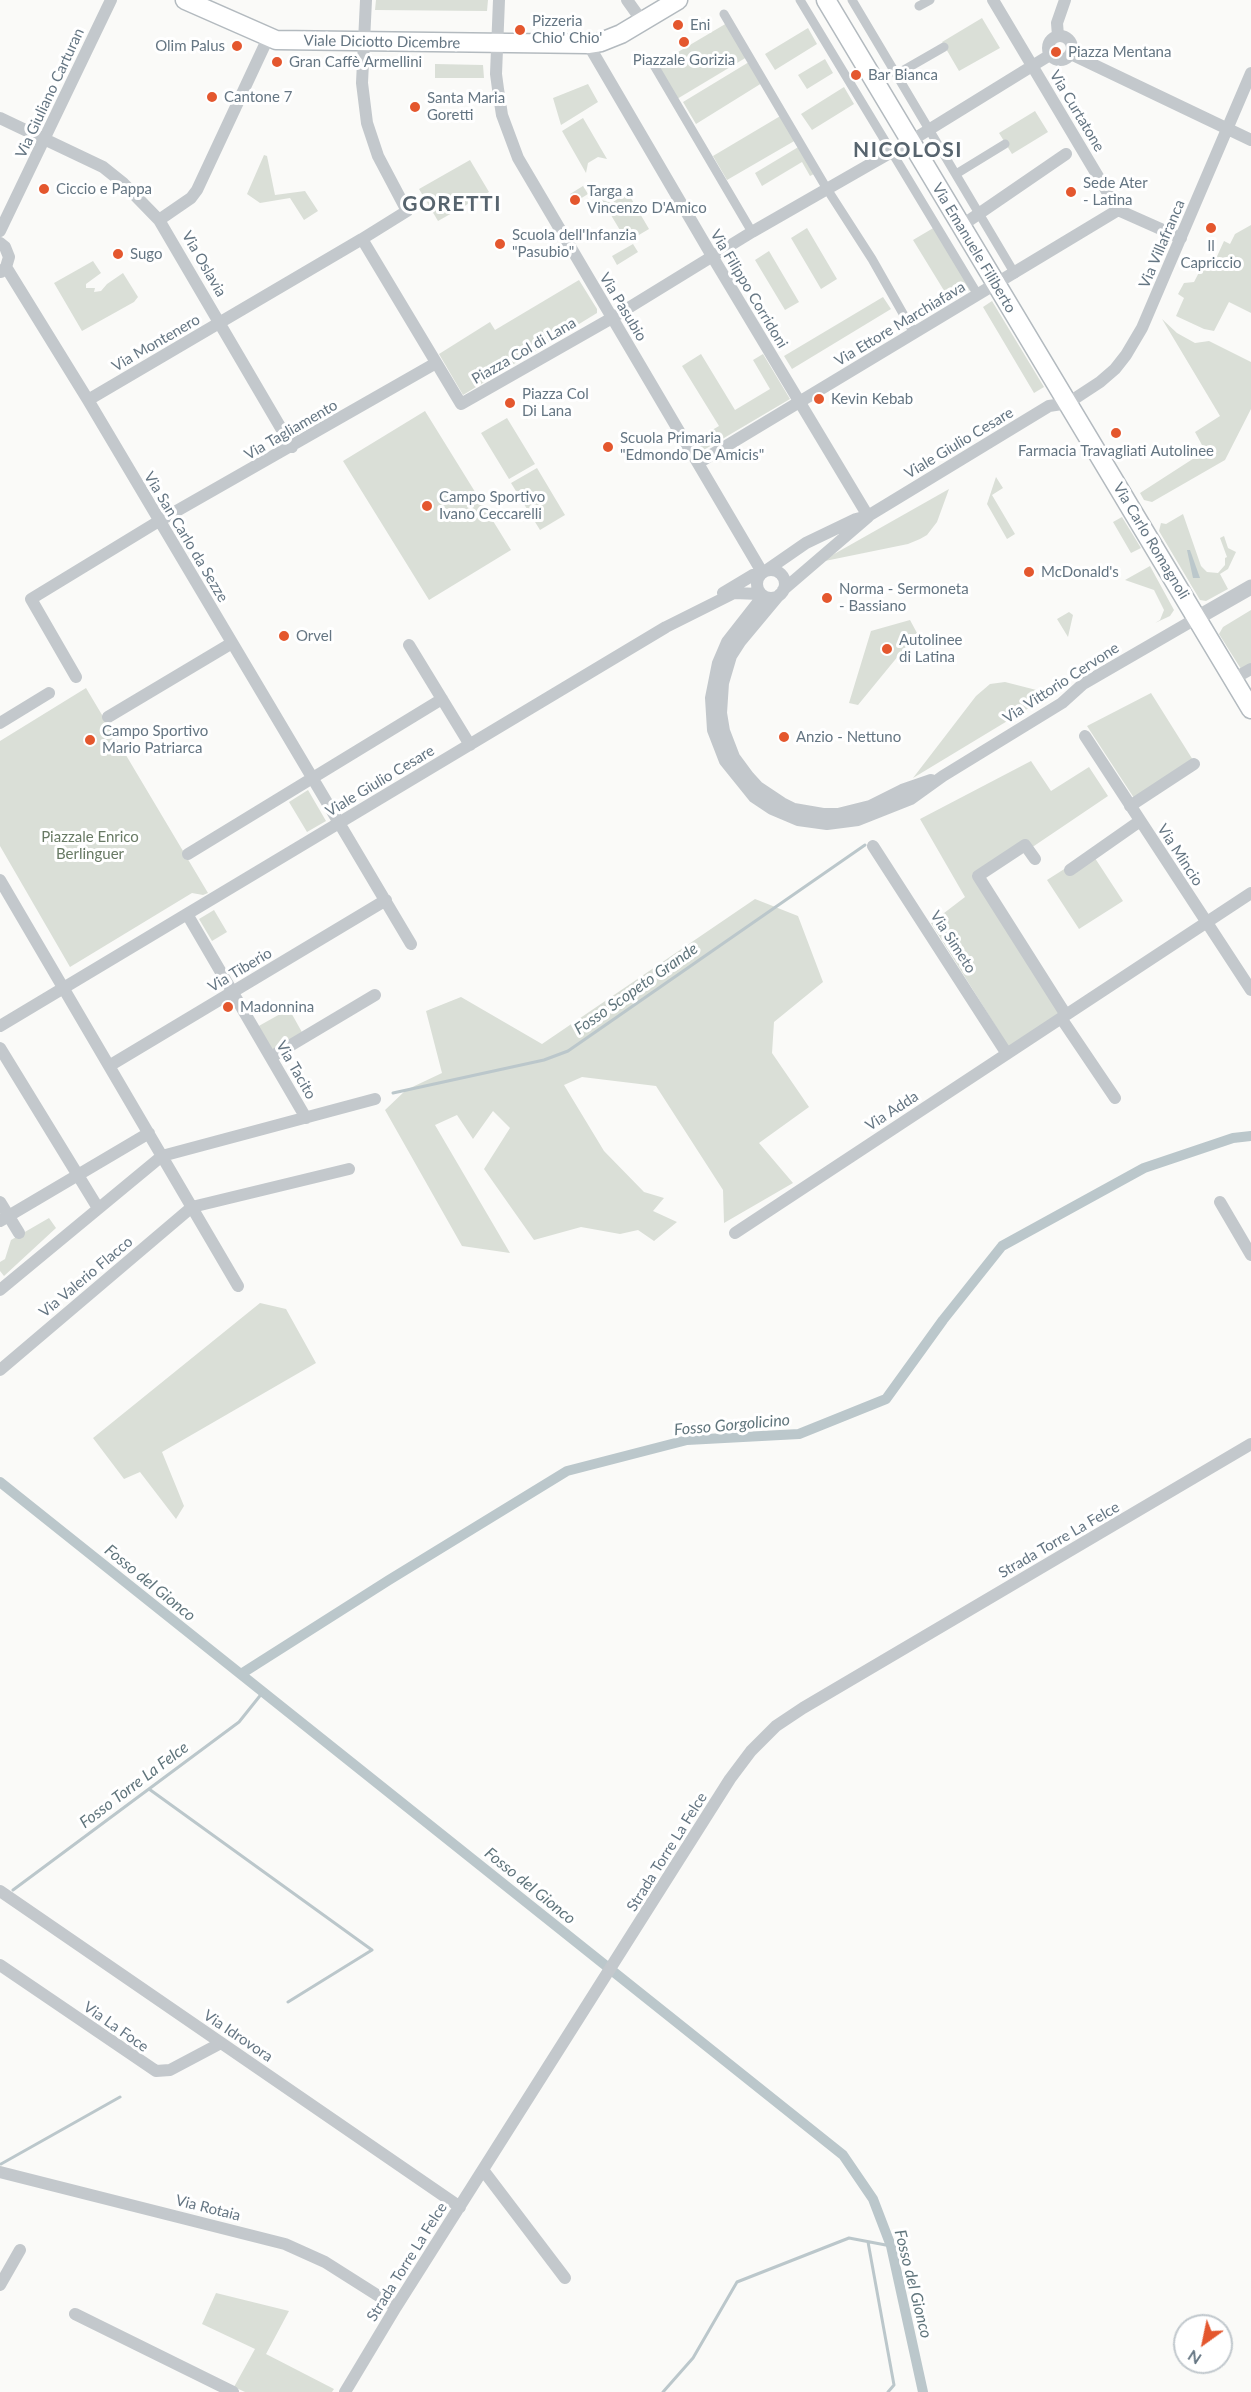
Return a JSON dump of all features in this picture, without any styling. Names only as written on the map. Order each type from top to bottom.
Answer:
[{"type":"main road","name":"Viale Diciotto Dicembre","points":[[185,0],[268,38],[281,41],[588,44]]},
{"type":"main road","points":[[588,44],[611,39],[678,0]]},
{"type":"main road","name":"Via Emanuele Filiberto","points":[[826,0],[909,142],[1068,403]]},
{"type":"main road","name":"Via Carlo Romagnoli","points":[[1068,403],[1251,709]]},
{"type":"street","name":"Via Giuliano Carturan","points":[[0,231],[111,0]]},
{"type":"street","points":[[363,42],[366,0]]},
{"type":"street","name":"Via Pasubio","points":[[499,0],[496,74],[500,105],[518,158],[763,572]]},
{"type":"street","points":[[627,0],[642,21]]},
{"type":"street","name":"Via Emanuele Filiberto","points":[[801,0],[978,295]]},
{"type":"street","name":"Via Emanuele Filiberto","points":[[852,0],[1014,274]]},
{"type":"street","points":[[919,6],[930,0]]},
{"type":"street","name":"Via Curtatone","points":[[993,0],[1118,210]]},
{"type":"street","points":[[1058,36],[1057,23],[1065,0]]},
{"type":"street","points":[[724,14],[914,333]]},
{"type":"street","points":[[1058,36],[1064,36],[1071,42],[1071,54],[1063,61],[1053,58],[1050,55],[1048,44],[1058,36]]},
{"type":"street","points":[[159,220],[191,198],[197,190],[268,38]]},
{"type":"street","name":"Via Montenero","points":[[88,400],[407,211],[378,156],[367,123],[362,83],[363,42]]},
{"type":"street","name":"Via Filippo Corridoni","points":[[588,44],[868,516]]},
{"type":"street","points":[[897,74],[944,47]]},
{"type":"street","points":[[1071,54],[1251,140]]},
{"type":"street","points":[[612,318],[752,232],[929,130],[1050,55]]},
{"type":"street","points":[[652,62],[752,232]]},
{"type":"street","name":"Via Villafranca","points":[[1068,403],[1100,382],[1126,355],[1142,328],[1251,73]]},
{"type":"street","name":"Via Oslavia","points":[[0,118],[103,167],[123,183],[159,220],[292,447]]},
{"type":"street","points":[[956,174],[1005,144]]},
{"type":"street","points":[[961,226],[1066,154]]},
{"type":"street","points":[[1118,210],[1181,238]]},
{"type":"street","name":"Via Ettore Marchiafava","points":[[698,463],[1118,210]]},
{"type":"street","points":[[362,239],[436,363]]},
{"type":"street","name":"Via San Carlo da Sezze","points":[[0,243],[8,252],[9,262],[3,270],[88,400],[411,945]]},
{"type":"street","name":"Piazza Col di Lana","points":[[436,363],[461,404],[612,318]]},
{"type":"street","name":"Via Tagliamento","points":[[76,677],[31,599],[159,521],[436,363]]},
{"type":"street","name":"Viale Giulio Cesare","points":[[782,592],[868,516],[1049,406],[1068,403]]},
{"type":"street","name":"Viale Giulio Cesare","points":[[714,603],[722,594],[743,580],[763,572],[806,543],[856,519],[868,516]]},
{"type":"street","points":[[763,572],[780,573],[785,581],[782,592],[772,598],[762,595],[756,583],[763,572]]},
{"type":"street","points":[[1197,618],[1251,587]]},
{"type":"street","name":"Via Vittorio Cervone","points":[[782,592],[735,649],[723,683],[721,713],[724,731],[734,757],[748,776],[758,787],[782,803],[823,814],[838,814],[870,806],[902,790],[943,776]]},
{"type":"street","name":"Viale Giulio Cesare","points":[[0,1026],[666,627],[734,593],[762,595]]},
{"type":"street","name":"Via Vittorio Cervone","points":[[762,595],[727,642],[715,673],[711,698],[713,729],[720,751],[732,772],[747,790],[763,804],[790,817],[812,823],[834,824],[858,820],[911,799],[943,776],[1062,703],[1083,684],[1197,618]]},
{"type":"street","points":[[108,717],[232,643]]},
{"type":"street","points":[[409,645],[470,745]]},
{"type":"street","points":[[1233,679],[1251,669]]},
{"type":"street","points":[[0,723],[49,693]]},
{"type":"street","points":[[188,854],[442,699]]},
{"type":"street","name":"Via Mincio","points":[[1084,736],[1251,990]]},
{"type":"street","points":[[1130,806],[1194,765]]},
{"type":"street","points":[[1070,870],[1140,821]]},
{"type":"street","points":[[1035,859],[1025,845],[978,876],[1115,1098]]},
{"type":"street","name":"Via Simeto","points":[[873,846],[1006,1054]]},
{"type":"street","points":[[0,880],[238,1286]]},
{"type":"street","name":"Via Adda","points":[[735,1233],[1251,893]]},
{"type":"street","name":"Via Tiberio","points":[[109,1066],[386,900]]},
{"type":"street","name":"Via Tacito","points":[[187,914],[306,1118]]},
{"type":"street","points":[[271,1057],[375,995]]},
{"type":"street","points":[[0,1048],[98,1209]]},
{"type":"street","points":[[0,1290],[162,1156],[375,1100]]},
{"type":"street","points":[[4,1218],[149,1133]]},
{"type":"street","points":[[192,1207],[349,1169]]},
{"type":"street","points":[[0,1202],[4,1218],[19,1233]]},
{"type":"street","points":[[1220,1202],[1251,1256]]},
{"type":"street","name":"Via Valerio Flacco","points":[[2,1364],[192,1207]]},
{"type":"street","name":"Strada Torre La Felce","points":[[345,2392],[396,2307],[730,1779],[751,1751],[776,1726],[1251,1444]]},
{"type":"street","name":"Via Idrovora","points":[[0,1890],[460,2206]]},
{"type":"street","name":"Via La Foce","points":[[0,1965],[152,2070],[167,2071],[220,2043]]},
{"type":"street","points":[[483,2170],[565,2278]]},
{"type":"street","name":"Via Rotaia","points":[[0,2172],[285,2244],[325,2262],[396,2307]]},
{"type":"street","points":[[0,2285],[20,2250]]},
{"type":"street","points":[[75,2314],[233,2392]]},
{"type":"green space","points":[[376,0],[488,0],[487,11],[375,10]]},
{"type":"green space","points":[[982,18],[1000,48],[959,71],[942,42]]},
{"type":"green space","points":[[727,23],[747,57],[677,99],[656,65]]},
{"type":"green space","points":[[808,28],[817,44],[775,70],[765,54]]},
{"type":"green space","points":[[825,59],[833,73],[807,89],[798,75]]},
{"type":"green space","points":[[749,62],[762,83],[696,124],[683,102]]},
{"type":"green space","points":[[435,64],[483,65],[484,78],[435,78]]},
{"type":"green space","points":[[588,84],[598,102],[561,125],[553,98]]},
{"type":"green space","points":[[844,87],[854,104],[812,130],[801,114]]},
{"type":"green space","points":[[1035,111],[1048,132],[1012,154],[999,133]]},
{"type":"green space","points":[[782,115],[796,140],[727,180],[713,156]]},
{"type":"green space","points":[[583,118],[607,159],[598,157],[588,163],[586,173],[562,131]]},
{"type":"green space","points":[[800,146],[816,173],[810,176],[802,162],[762,186],[755,173]]},
{"type":"green space","points":[[264,155],[267,156],[275,195],[305,191],[318,211],[304,220],[290,198],[260,203],[247,194]]},
{"type":"green space","points":[[470,160],[489,192],[438,221],[419,189]]},
{"type":"green space","points":[[583,186],[588,194],[575,202],[570,194]]},
{"type":"green space","points":[[625,188],[649,229],[627,242],[602,200],[611,203],[621,197]]},
{"type":"green space","points":[[1251,225],[1251,313],[1229,302],[1214,331],[1204,329],[1176,316],[1184,298],[1178,294],[1184,283],[1194,282],[1206,259],[1214,263],[1224,241],[1230,244],[1235,234]]},
{"type":"green space","points":[[935,227],[972,289],[951,302],[913,240]]},
{"type":"green space","points":[[807,228],[837,279],[821,289],[791,238]]},
{"type":"green space","points":[[633,244],[638,252],[617,265],[612,256]]},
{"type":"green space","points":[[769,251],[799,302],[785,310],[755,260]]},
{"type":"green space","points":[[93,261],[101,273],[86,284],[86,288],[95,288],[94,292],[101,291],[123,273],[138,297],[134,302],[82,331],[54,283]]},
{"type":"green space","points":[[579,280],[597,309],[597,313],[463,395],[439,354],[490,322],[495,330]]},
{"type":"green space","points":[[883,297],[891,309],[792,369],[784,356]]},
{"type":"green space","points":[[992,301],[1044,387],[1034,393],[983,307]]},
{"type":"green space","points":[[1162,319],[1177,333],[1195,343],[1209,341],[1251,362],[1251,409],[1225,460],[1152,502],[1144,500],[1140,493],[1202,453],[1202,445],[1195,432],[1220,416]]},
{"type":"green space","points":[[701,354],[735,410],[770,389],[753,360],[763,354],[790,399],[702,451],[695,440],[719,426],[682,366]]},
{"type":"green space","name":"Campo Sportivo Ivano Ceccarelli","points":[[425,411],[511,550],[429,600],[343,461]]},
{"type":"green space","points":[[507,418],[535,464],[509,479],[481,433]]},
{"type":"green space","points":[[537,468],[565,515],[540,530],[511,483]]},
{"type":"green space","points":[[996,477],[1003,488],[992,495],[1015,534],[1007,539],[987,504]]},
{"type":"green space","points":[[949,489],[937,522],[927,535],[920,539],[908,544],[820,562]]},
{"type":"green space","points":[[1183,514],[1201,566],[1207,572],[1218,573],[1225,565],[1227,557],[1220,538],[1224,536],[1228,548],[1236,552],[1228,569],[1220,574],[1228,589],[1206,601],[1200,600],[1159,531],[1161,523],[1166,524]]},
{"type":"green space","points":[[1122,517],[1141,548],[1131,553],[1113,522]]},
{"type":"green space","points":[[1150,566],[1174,610],[1170,616],[1155,623],[1160,620],[1164,610],[1154,590],[1125,580]]},
{"type":"green space","points":[[1251,610],[1251,663],[1241,669],[1219,634],[1223,627]]},
{"type":"green space","points":[[1069,612],[1073,615],[1068,637],[1057,619]]},
{"type":"green space","points":[[910,620],[917,633],[858,705],[849,703],[871,631]]},
{"type":"green space","points":[[1005,682],[1052,694],[913,778],[976,696],[990,684]]},
{"type":"green space","name":"Piazzale Enrico Berlinguer","points":[[86,688],[208,893],[203,895],[192,893],[70,967],[0,846],[0,741]]},
{"type":"green space","points":[[1151,693],[1193,760],[1134,798],[1087,726]]},
{"type":"green space","points":[[1031,761],[1051,791],[1089,767],[1108,796],[1031,848],[1024,840],[972,875],[1062,1014],[1010,1049],[931,923],[965,897],[920,819]]},
{"type":"green space","points":[[308,790],[326,821],[307,832],[289,802]]},
{"type":"green space","points":[[1091,852],[1123,901],[1079,929],[1047,880]]},
{"type":"green space","points":[[755,899],[798,916],[823,982],[774,1022],[772,1053],[809,1107],[759,1143],[793,1183],[724,1223],[723,1190],[656,1086],[582,1077],[564,1085],[604,1151],[644,1192],[664,1198],[653,1211],[677,1222],[654,1241],[638,1230],[620,1234],[581,1227],[534,1240],[484,1169],[510,1128],[493,1111],[473,1139],[457,1115],[435,1125],[510,1253],[462,1246],[385,1110],[406,1090],[442,1073],[426,1011],[461,997],[542,1044]]},
{"type":"green space","points":[[214,910],[227,932],[212,941],[199,919]]},
{"type":"green space","points":[[289,1009],[303,1034],[272,1052],[257,1027]]},
{"type":"green space","points":[[49,1218],[56,1228],[4,1276],[0,1271],[0,1262],[5,1259],[11,1240]]},
{"type":"green space","points":[[260,1303],[286,1309],[316,1363],[162,1452],[184,1506],[176,1519],[140,1472],[124,1479],[93,1438]]},
{"type":"green space","points":[[216,2293],[289,2311],[266,2354],[334,2389],[332,2392],[245,2392],[234,2387],[255,2349],[202,2324]]},
{"type":"shaded area","points":[[1187,550],[1190,550],[1200,578],[1193,578]]},
{"type":"waterway","name":"Fosso Scopeto Grande","points":[[393,1093],[544,1060],[568,1051],[865,845]]},
{"type":"waterway","name":"Fosso Gorgolicino","points":[[241,1674],[567,1471],[687,1440],[799,1434],[886,1399],[943,1320],[1002,1246],[1144,1168],[1233,1138],[1251,1136]]},
{"type":"waterway","name":"Fosso del Gionco","points":[[0,1482],[843,2155],[873,2199],[891,2246],[923,2392]]},
{"type":"waterway","name":"Fosso Torre La Felce","points":[[13,1890],[239,1722],[263,1692]]},
{"type":"waterway","points":[[149,1789],[372,1950],[288,2002]]},
{"type":"waterway","points":[[1,2164],[120,2097]]},
{"type":"waterway","points":[[663,2392],[693,2358],[737,2282],[849,2238],[891,2246]]},
{"type":"waterway","points":[[868,2242],[894,2385],[888,2392]]},
{"type":"place","name":"Eni","points":[[678,25]]},
{"type":"place","name":"Pizzeria Chio' Chio'","points":[[520,30]]},
{"type":"place","name":"Piazzale Gorizia","points":[[684,42]]},
{"type":"place","name":"Olim Palus","points":[[237,46]]},
{"type":"place","name":"Piazza Mentana","points":[[1056,52]]},
{"type":"place","name":"Gran Caffè Armellini","points":[[277,62]]},
{"type":"place","name":"Bar Bianca","points":[[856,75]]},
{"type":"place","name":"Cantone 7","points":[[212,97]]},
{"type":"place","name":"Santa Maria Goretti","points":[[415,107]]},
{"type":"place","name":"Ciccio e Pappa","points":[[44,189]]},
{"type":"place","name":"Sede Ater - Latina","points":[[1071,192]]},
{"type":"place","name":"Targa a Vincenzo D'Amico","points":[[575,200]]},
{"type":"place","name":"Il Capriccio","points":[[1211,228]]},
{"type":"place","name":"Scuola dell'Infanzia \"Pasubio\"","points":[[500,244]]},
{"type":"place","name":"Sugo","points":[[118,254]]},
{"type":"place","name":"Kevin Kebab","points":[[819,399]]},
{"type":"place","name":"Piazza Col Di Lana","points":[[510,403]]},
{"type":"place","name":"Farmacia Travagliati Autolinee","points":[[1116,433]]},
{"type":"place","name":"Scuola Primaria \"Edmondo De Amicis\"","points":[[608,447]]},
{"type":"place","name":"Campo Sportivo Ivano Ceccarelli","points":[[427,506]]},
{"type":"place","name":"McDonald's","points":[[1029,572]]},
{"type":"place","name":"Norma - Sermoneta - Bassiano","points":[[827,598]]},
{"type":"place","name":"Orvel","points":[[284,636]]},
{"type":"place","name":"Autolinee di Latina","points":[[887,649]]},
{"type":"place","name":"Anzio - Nettuno","points":[[784,737]]},
{"type":"place","name":"Campo Sportivo Mario Patriarca","points":[[90,740]]},
{"type":"place","name":"Madonnina","points":[[228,1007]]},
{"type":"district","name":"NICOLOSI","points":[[908,150]]},
{"type":"district","name":"GORETTI","points":[[452,204]]}]
